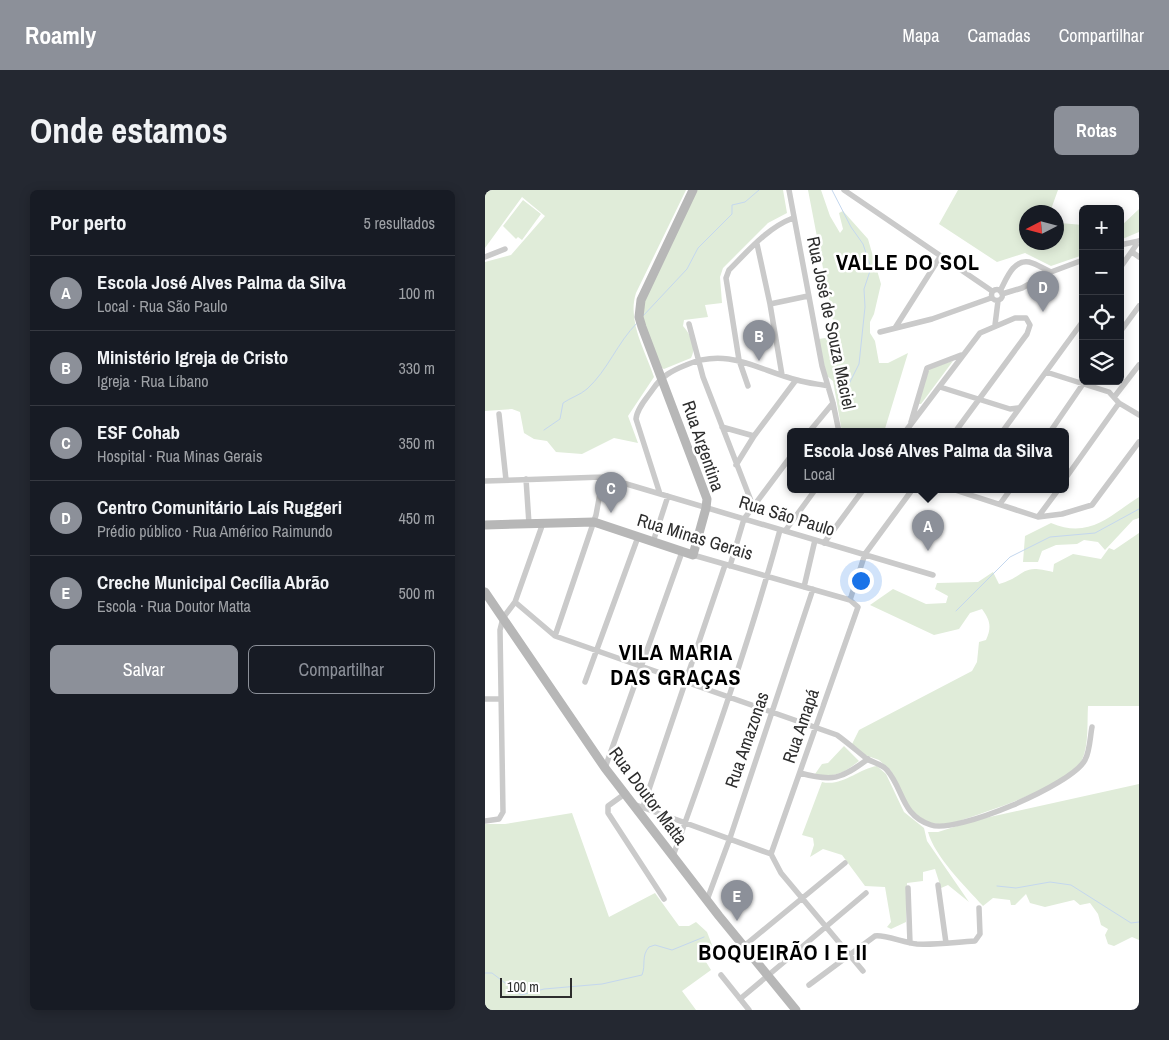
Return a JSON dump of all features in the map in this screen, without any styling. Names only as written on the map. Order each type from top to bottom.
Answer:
[{"type":"street","name":"Rua Argentina","points":[[693,190],[653,273],[639,309],[642,327],[704,488],[706,508],[693,555]]},
{"type":"street","name":"Rua José de Souza Maciel","points":[[789,190],[808,296],[838,428]]},
{"type":"street","points":[[844,190],[992,294],[997,301],[995,325]]},
{"type":"street","points":[[748,386],[739,360],[726,278],[729,270],[772,228],[793,218]]},
{"type":"street","points":[[1124,245],[1139,241]]},
{"type":"street","points":[[1124,263],[1139,241]]},
{"type":"street","points":[[757,244],[771,304],[782,375]]},
{"type":"street","points":[[485,257],[505,249]]},
{"type":"street","points":[[1132,252],[1139,257]]},
{"type":"street","points":[[895,328],[940,257]]},
{"type":"street","points":[[997,301],[1001,299],[1001,292],[1011,271],[1022,262],[1028,262],[1051,272]]},
{"type":"street","points":[[880,332],[931,319],[992,294],[1022,288],[1051,272],[1079,262]]},
{"type":"street","points":[[771,304],[808,296]]},
{"type":"street","points":[[1124,327],[1139,306]]},
{"type":"street","points":[[908,428],[940,387],[961,355],[980,333],[995,325],[1022,317],[1026,318],[1030,325],[1027,334],[958,428]]},
{"type":"street","points":[[689,324],[698,360],[721,427],[753,506]]},
{"type":"street","points":[[1005,428],[1079,327]]},
{"type":"street","points":[[910,425],[927,368],[961,355]]},
{"type":"street","points":[[660,494],[636,424],[639,410],[661,378],[698,360],[709,357],[739,360],[796,380],[828,386]]},
{"type":"street","points":[[1115,396],[1139,365]]},
{"type":"street","points":[[1046,372],[1079,380]]},
{"type":"street","points":[[737,465],[754,436],[796,380]]},
{"type":"street","points":[[1053,428],[1083,385]]},
{"type":"street","points":[[1091,385],[1115,396],[1119,403],[1139,415]]},
{"type":"street","points":[[940,387],[1010,409],[1018,408]]},
{"type":"street","points":[[812,428],[833,403]]},
{"type":"street","points":[[1069,472],[1119,403]]},
{"type":"street","points":[[499,414],[506,480]]},
{"type":"street","points":[[721,427],[754,436]]},
{"type":"street","points":[[969,493],[1038,517],[1062,514],[1092,505],[1139,442]]},
{"type":"street","points":[[787,461],[744,519],[639,806],[771,854],[781,874],[863,970]]},
{"type":"street","points":[[555,636],[594,522],[603,477]]},
{"type":"street","name":"Rua São Paulo","points":[[485,481],[603,477],[933,575]]},
{"type":"street","points":[[526,479],[529,524]]},
{"type":"street","points":[[673,856],[783,530],[813,493]]},
{"type":"street","points":[[824,543],[861,493]]},
{"type":"street","points":[[850,600],[865,554],[910,493]]},
{"type":"street","points":[[1001,504],[1008,493]]},
{"type":"street","points":[[1038,517],[1055,493]]},
{"type":"street","points":[[653,542],[668,496]]},
{"type":"street","name":"Rua Minas Gerais","points":[[485,525],[594,522],[727,566],[850,600],[855,602],[859,609]]},
{"type":"street","points":[[485,821],[496,821],[502,817],[503,812],[499,638],[503,618],[515,602],[543,523]]},
{"type":"street","points":[[585,682],[638,537]]},
{"type":"street","points":[[804,587],[815,540]]},
{"type":"street","points":[[605,768],[682,552]]},
{"type":"street","name":"Rua Amazonas","points":[[707,900],[773,713],[813,589]]},
{"type":"street","name":"Rua Doutor Matta","points":[[485,592],[605,768],[639,806],[673,856],[796,1010]]},
{"type":"street","points":[[515,602],[555,636],[837,735],[868,759],[887,769],[907,808],[930,825],[941,827],[992,813],[1060,783],[1076,772],[1086,760],[1092,727]]},
{"type":"street","name":"Rua Amapá","points":[[771,854],[859,609]]},
{"type":"street","points":[[485,700],[500,699]]},
{"type":"street","points":[[800,773],[834,779],[847,775],[868,759]]},
{"type":"street","points":[[626,793],[608,806],[608,813],[664,899]]},
{"type":"street","points":[[744,946],[804,899],[845,863]]},
{"type":"street","points":[[937,885],[946,943]]},
{"type":"street","points":[[908,888],[910,943]]},
{"type":"street","points":[[741,999],[865,893]]},
{"type":"street","points":[[809,985],[875,936],[881,935],[892,940],[910,943],[975,941],[980,934],[979,908]]},
{"type":"street","points":[[721,975],[749,1010]]},
{"type":"green space","points":[[485,190],[686,190],[636,293],[634,304],[635,325],[654,377],[628,416],[638,443],[614,438],[582,454],[556,452],[547,441],[534,439],[524,433],[520,412],[512,409],[485,411],[485,262],[511,255],[545,216],[522,197],[485,248]]},
{"type":"green space","points":[[696,190],[783,190],[787,213],[768,223],[723,268],[720,277],[722,303],[705,305],[708,317],[684,320],[683,326],[693,345],[691,358],[664,369],[660,367],[643,320],[643,298]]},
{"type":"green space","points":[[808,190],[821,190],[830,216],[840,233],[843,229],[839,213],[843,211],[868,239],[881,284],[874,314],[870,322],[870,333],[875,341],[879,363],[888,363],[908,353],[885,428],[841,428],[833,381],[826,375],[819,339],[836,336]]},
{"type":"green space","points":[[958,190],[1058,190],[1053,205],[1019,205],[1019,250],[1064,250],[1064,223],[1079,225],[1079,256],[1051,266],[1025,253],[997,262],[939,224]]},
{"type":"green space","points":[[523,200],[541,214],[522,240],[518,237],[516,239],[503,226]]},
{"type":"green space","points":[[1139,209],[1139,232],[1124,238],[1124,223]]},
{"type":"green space","points":[[953,361],[921,404],[918,404],[929,368]]},
{"type":"green space","points":[[1139,497],[1139,518],[1133,520],[1105,550],[1098,542],[1084,540],[1077,544],[1056,545],[1042,551],[1038,562],[1023,562],[1025,536],[1051,523],[1076,528],[1098,524]]},
{"type":"green space","points":[[1139,533],[1139,706],[1088,706],[1087,741],[1082,760],[1073,770],[1041,790],[947,825],[930,823],[908,810],[891,771],[879,760],[865,755],[852,744],[859,730],[972,671],[977,662],[979,642],[986,640],[989,624],[982,609],[970,613],[959,629],[934,635],[870,605],[893,589],[926,604],[946,603],[948,596],[935,589],[937,583],[978,582],[993,572],[999,584],[1029,570],[1053,572],[1054,564],[1073,554],[1101,559],[1109,548],[1114,550]]},
{"type":"green space","points":[[844,746],[859,761],[838,774],[815,774],[822,764],[828,763]]},
{"type":"green space","points":[[877,766],[886,774],[904,812],[924,828],[927,841],[969,902],[948,885],[941,888],[935,869],[923,872],[923,881],[907,883],[906,922],[891,929],[887,927],[891,922],[885,887],[865,886],[842,855],[823,849],[810,857],[814,845],[813,838],[802,835],[822,782],[829,783],[843,780]]},
{"type":"green space","points":[[1139,784],[1139,940],[1132,937],[1114,946],[1108,944],[1105,935],[1108,929],[1101,925],[1098,914],[1090,903],[1080,905],[1074,900],[1045,907],[1030,903],[1026,894],[1015,905],[1011,905],[1010,900],[993,898],[983,906],[944,861],[928,832],[938,832],[976,820]]},
{"type":"green space","points":[[572,813],[609,917],[655,893],[679,926],[689,926],[696,922],[707,932],[714,950],[701,954],[711,970],[682,991],[696,1010],[485,1010],[485,824],[505,824]]},
{"type":"waterway","points":[[643,316],[687,269],[698,248],[732,214],[732,205],[745,202],[759,190]]},
{"type":"waterway","points":[[832,190],[851,227],[863,244],[871,268],[864,289],[865,307],[859,364],[847,388]]},
{"type":"waterway","points":[[544,430],[560,419],[563,403],[584,391],[594,382],[637,323]]},
{"type":"waterway","points":[[956,611],[1010,557],[1050,537],[1095,533],[1139,509]]},
{"type":"waterway","points":[[997,886],[1016,888],[1050,882],[1071,885],[1131,923],[1139,922]]},
{"type":"waterway","points":[[485,973],[492,973],[521,995],[544,989],[602,984],[642,975],[644,957],[649,947],[655,945],[672,950],[704,937]]},
{"type":"place","name":"Centro Comunitário Laís Ruggeri","points":[[1043,312]]},
{"type":"place","name":"Ministério Igreja de Cristo","points":[[759,361]]},
{"type":"place","name":"ESF Cohab","points":[[611,513]]},
{"type":"place","name":"Escola José Alves Palma da Silva","points":[[928,551]]},
{"type":"place","name":"Creche Municipal Cecília Abrão","points":[[737,921]]},
{"type":"district","name":"VALLE DO SOL","points":[[908,262]]},
{"type":"district","name":"VILA MARIA DAS GRAÇAS","points":[[676,665]]},
{"type":"district","name":"BOQUEIRÃO I E II","points":[[783,952]]}]
